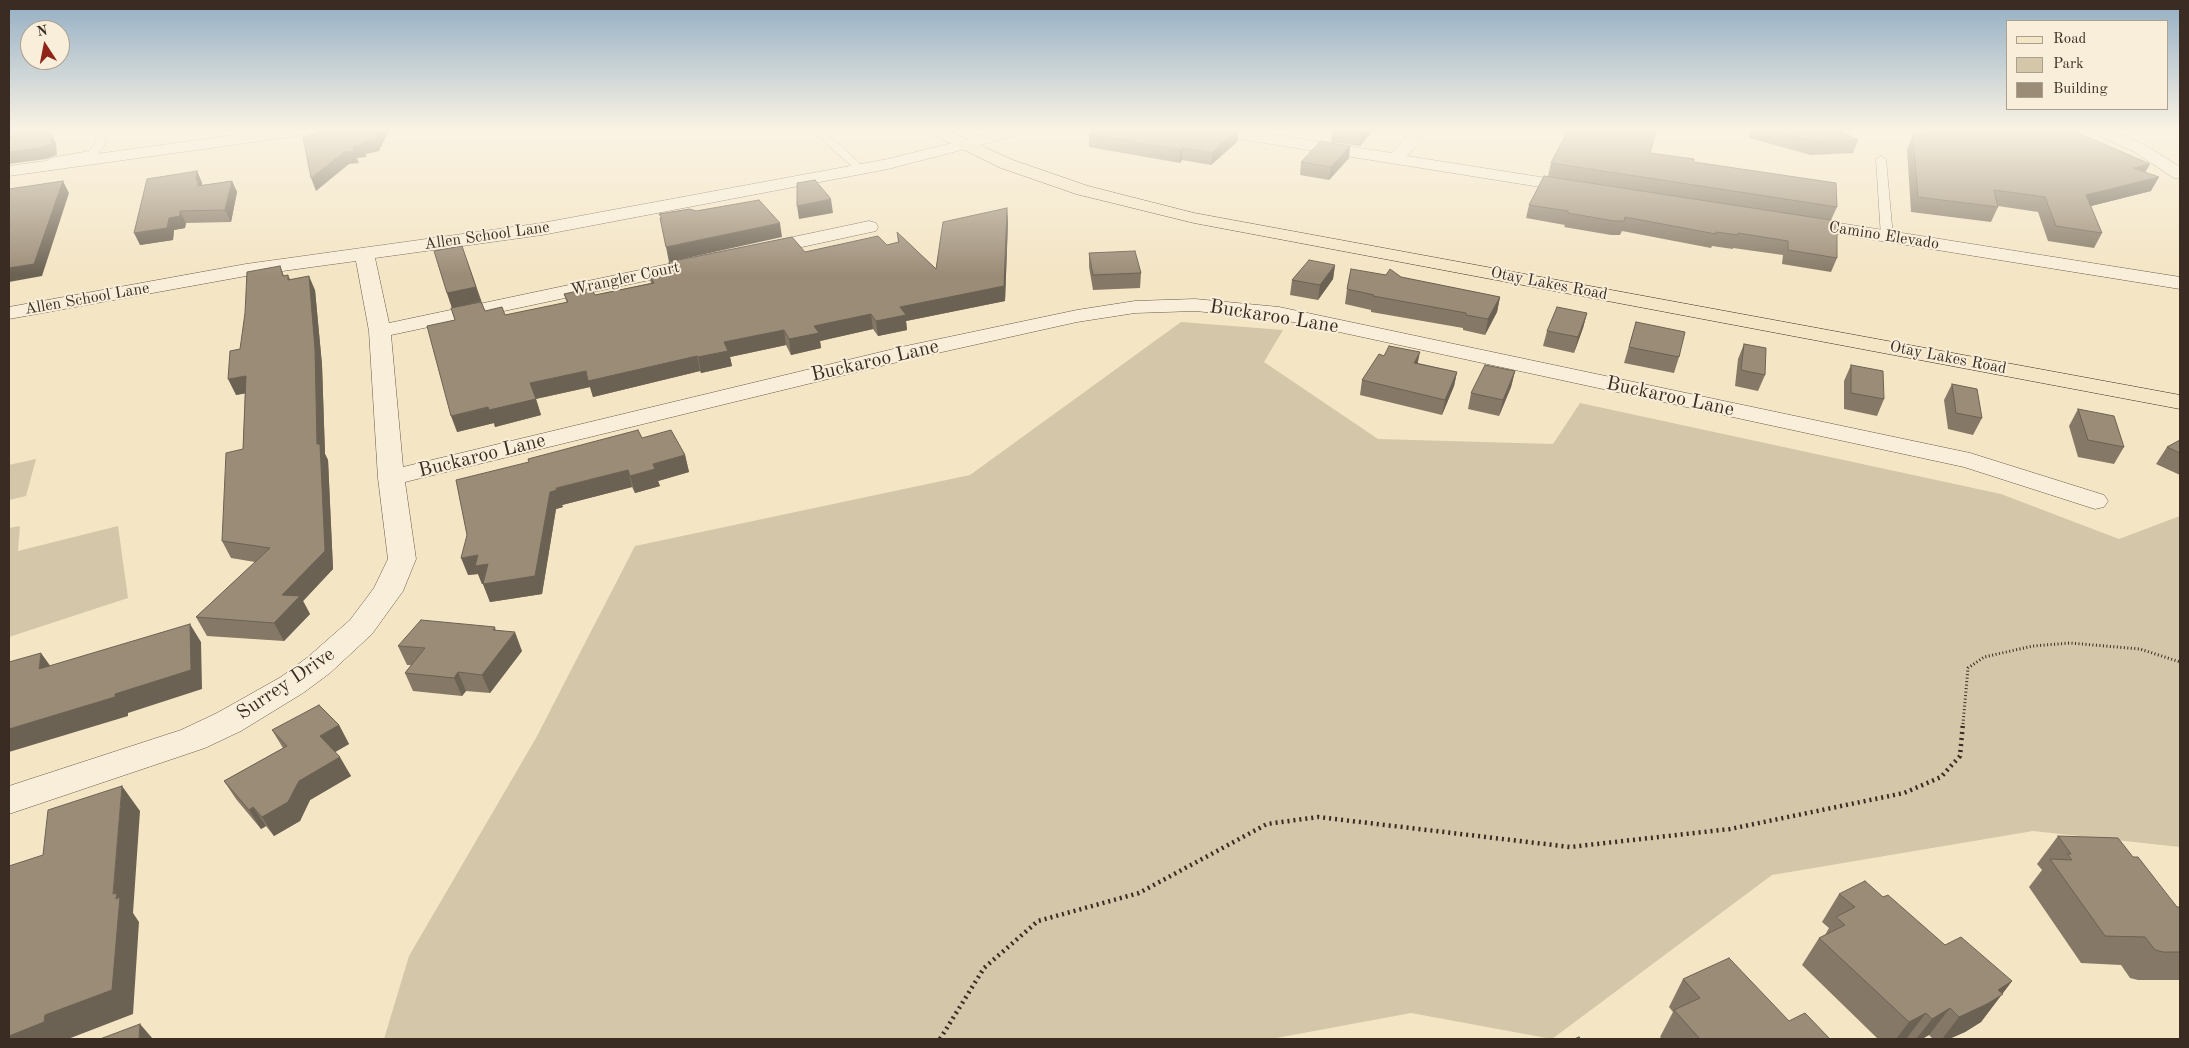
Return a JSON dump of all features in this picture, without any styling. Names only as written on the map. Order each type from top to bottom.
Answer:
[{"type":"main road","name":"Otay Lakes Road","points":[[1044,177],[1082,190],[1194,218],[2180,402]]},
{"type":"street","name":"Allen School Lane","points":[[9,313],[246,270],[542,229],[819,177]]},
{"type":"street","points":[[1509,177],[1591,190]]},
{"type":"street","name":"Camino Elevado","points":[[1784,220],[2180,283]]},
{"type":"street","name":"Wrangler Court","points":[[380,331],[869,227]]},
{"type":"street","name":"Surrey Drive","points":[[9,800],[192,739],[229,722],[292,685],[342,646],[377,609],[388,591],[402,559],[391,478],[380,331],[364,254]]},
{"type":"street","name":"Buckaroo Lane","points":[[391,478],[896,355],[1077,316],[1135,307],[1196,305],[1279,313],[1960,458],[2095,501]]},
{"type":"lane","points":[[1882,177],[1887,237]]},
{"type":"path","points":[[940,1039],[984,968],[1038,920],[1139,893],[1267,824],[1318,817],[1570,847],[1730,828],[1904,793],[1941,777],[1960,756],[1968,668],[1984,657],[2033,646],[2070,643],[2140,649],[2180,662]]},
{"type":"green space","points":[[1181,322],[1283,330],[1264,362],[1378,439],[1553,444],[1580,403],[2001,494],[2119,539],[2180,516],[2180,847],[2033,831],[1772,875],[1552,1039],[1411,1013],[1271,1039],[384,1039],[409,956],[536,738],[635,546],[970,475]]},
{"type":"green space","points":[[36,459],[26,496],[9,500],[9,465]]},
{"type":"green space","points":[[20,526],[18,551],[118,526],[128,598],[9,637],[9,528]]},
{"type":"building","points":[[160,177],[196,177],[198,186],[232,181],[225,210],[180,211],[180,216],[169,218],[167,228],[134,233],[147,179]]},
{"type":"building","points":[[1544,177],[1550,177],[1837,221],[1837,258],[1788,250],[1788,241],[1738,233],[1738,235],[1716,232],[1716,234],[1625,217],[1624,221],[1614,221],[1529,205]]},
{"type":"building","points":[[1641,177],[1795,177],[1836,183],[1837,207]]},
{"type":"building","points":[[1916,177],[2159,177],[2086,195],[2102,233],[2056,226],[2045,197],[1994,190],[1998,207],[1918,197]]},
{"type":"building","points":[[815,180],[831,199],[797,206],[797,183]]},
{"type":"building","points":[[63,181],[34,264],[9,268],[9,189]]},
{"type":"building","points":[[759,200],[780,223],[666,247],[660,218],[662,218],[659,214],[690,209],[696,211]]},
{"type":"building","points":[[1007,208],[1004,286],[900,307],[906,315],[876,321],[871,314],[814,326],[819,333],[789,339],[784,330],[724,342],[728,351],[697,356],[588,381],[586,371],[530,383],[536,399],[489,410],[488,407],[451,416],[427,326],[455,320],[451,308],[481,302],[485,311],[502,307],[505,315],[568,302],[564,294],[591,288],[595,295],[654,283],[649,275],[671,270],[669,262],[792,237],[805,252],[878,236],[887,245],[899,242],[897,232],[936,269],[943,222]]},
{"type":"building","points":[[462,246],[476,287],[447,293],[434,251]]},
{"type":"building","points":[[1135,251],[1141,273],[1093,275],[1089,253]]},
{"type":"building","points":[[1309,260],[1335,265],[1320,285],[1292,280]]},
{"type":"building","points":[[280,266],[283,276],[288,275],[288,280],[309,276],[315,349],[317,444],[320,444],[325,551],[282,595],[300,596],[274,623],[196,617],[270,548],[222,541],[226,453],[243,449],[246,376],[228,379],[230,351],[240,349],[245,313],[247,272]]},
{"type":"building","points":[[1351,269],[1386,275],[1390,269],[1401,277],[1500,297],[1488,319],[1466,315],[1466,313],[1373,296],[1347,289]]},
{"type":"building","points":[[1557,307],[1587,313],[1578,337],[1547,331]]},
{"type":"building","points":[[1636,322],[1685,332],[1679,357],[1629,347]]},
{"type":"building","points":[[1744,344],[1766,348],[1765,375],[1741,370]]},
{"type":"building","points":[[1389,346],[1420,352],[1414,363],[1457,372],[1445,400],[1362,380],[1379,354],[1384,356]]},
{"type":"building","points":[[1485,365],[1515,371],[1503,400],[1471,393]]},
{"type":"building","points":[[1851,365],[1883,371],[1884,399],[1851,393]]},
{"type":"building","points":[[1952,384],[1977,389],[1982,418],[1956,413]]},
{"type":"building","points":[[2078,409],[2114,416],[2124,447],[2088,440]]},
{"type":"building","points":[[638,430],[642,438],[671,430],[685,455],[653,464],[655,469],[630,476],[628,470],[556,488],[557,490],[550,492],[535,576],[483,584],[488,564],[475,566],[478,555],[461,558],[467,535],[456,480],[529,462],[528,459]]},
{"type":"building","points":[[2180,440],[2180,453],[2167,447]]},
{"type":"building","points":[[421,620],[495,627],[493,630],[515,632],[482,675],[458,672],[454,678],[405,673],[425,648],[398,646]]},
{"type":"building","points":[[190,624],[191,670],[115,694],[115,697],[9,729],[9,662],[41,653],[39,669]]},
{"type":"building","points":[[319,705],[339,725],[320,736],[340,757],[299,781],[288,802],[262,817],[253,807],[249,810],[224,781],[287,746],[272,730]]},
{"type":"building","points":[[122,786],[113,894],[117,893],[116,899],[120,897],[112,990],[45,1015],[44,1022],[9,1036],[9,866],[43,855],[48,810]]},
{"type":"building","points":[[2058,836],[2118,838],[2133,857],[2138,857],[2177,907],[2180,907],[2180,952],[2155,950],[2145,937],[2105,936],[2050,859],[2072,860],[2067,854],[2071,854]]},
{"type":"building","points":[[1865,881],[1883,897],[1888,895],[1945,945],[1961,937],[2012,981],[1998,990],[2003,994],[1959,1017],[1950,1008],[1932,1019],[1926,1013],[1909,1022],[1819,938],[1845,925],[1836,917],[1855,907],[1839,894]]},
{"type":"building","points":[[1729,958],[1789,1021],[1805,1013],[1830,1039],[1700,1039],[1674,1010],[1700,998],[1683,979]]},
{"type":"building","points":[[140,1024],[139,1039],[100,1039]]}]
